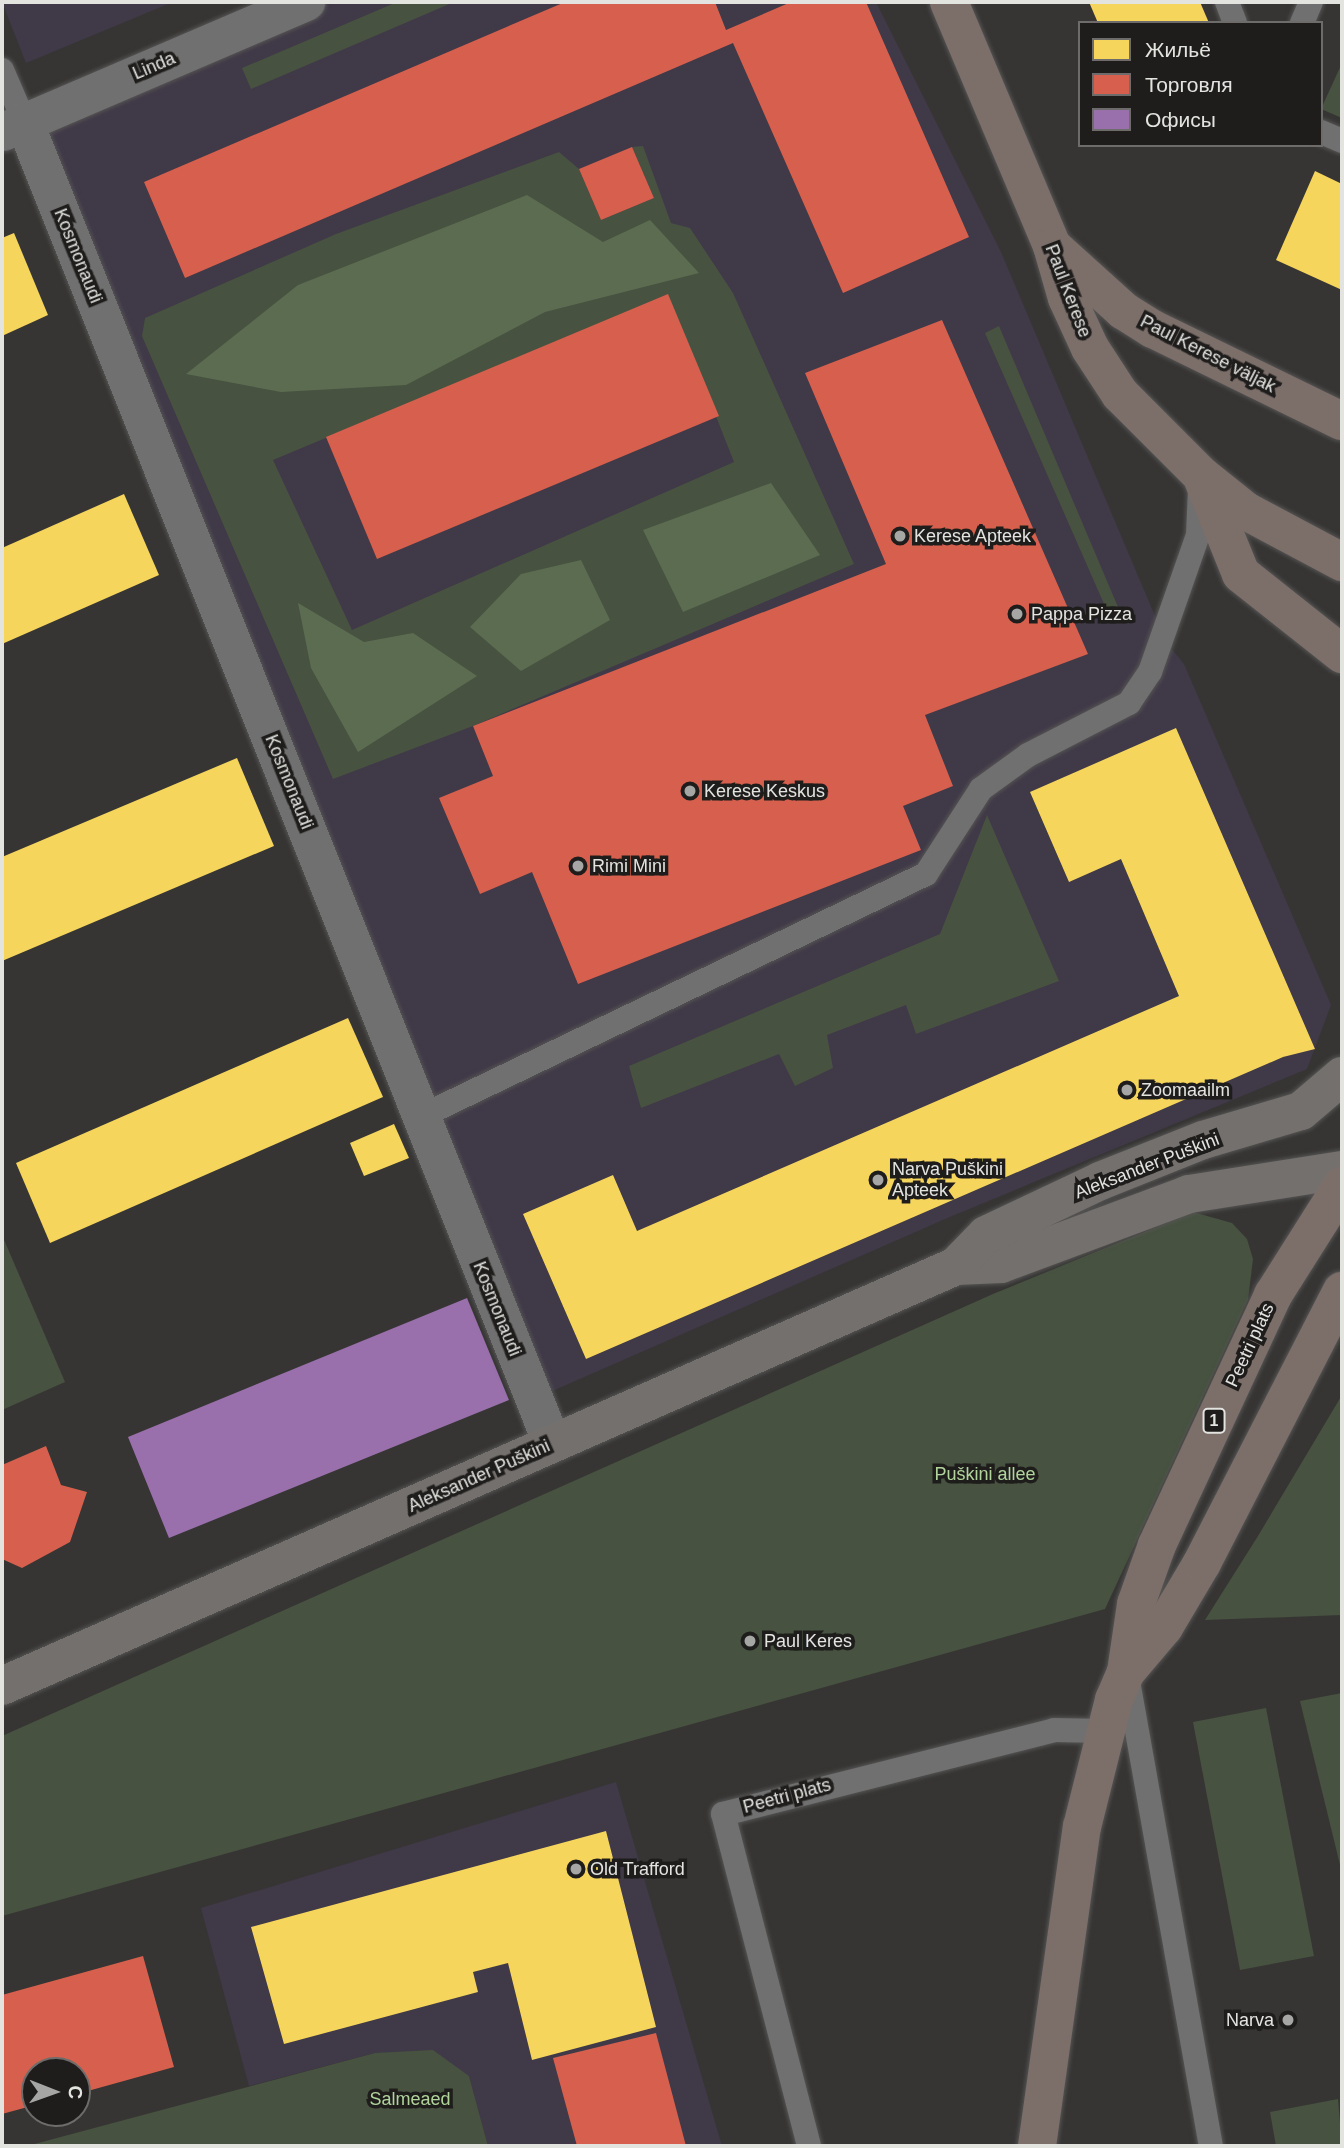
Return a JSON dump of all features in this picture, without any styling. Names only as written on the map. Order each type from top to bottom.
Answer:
[{"type":"highway","name":"Paul Kerese","points":[[949,2],[1052,246],[1067,298],[1090,348],[1119,394],[1200,475],[1245,511],[1342,562]]},
{"type":"highway","name":"Paul Kerese väljak","points":[[1052,246],[1143,323],[1342,421]]},
{"type":"highway","points":[[1200,475],[1241,573],[1342,654]]},
{"type":"highway","name":"Peetri plats","points":[[1037,2146],[1067,1919],[1104,1731],[1126,1672],[1136,1604],[1157,1545],[1273,1296],[1342,1186]]},
{"type":"highway","name":"Peetri plats","points":[[1126,1672],[1164,1627],[1202,1563],[1342,1290]]},
{"type":"street","name":"Linda","points":[[13,127],[306,2]]},
{"type":"street","name":"Kosmonaudi","points":[[13,127],[422,1116],[439,1169],[552,1443]]},
{"type":"street","name":"Aleksander Puškini","points":[[956,1266],[986,1235],[1100,1181],[1203,1140],[1274,1123],[1301,1111],[1342,1076]]},
{"type":"street","name":"Aleksander Puškini","points":[[2,1686],[956,1266],[1001,1264],[1189,1194],[1342,1170]]},
{"type":"lane","points":[[1227,2],[1234,21]]},
{"type":"lane","points":[[1303,21],[1311,2]]},
{"type":"lane","points":[[2,70],[13,127]]},
{"type":"lane","points":[[1323,133],[1342,141]]},
{"type":"lane","points":[[422,1116],[926,874],[981,789],[1028,755],[1129,703],[1150,672],[1198,535],[1200,475]]},
{"type":"lane","points":[[1126,1672],[1211,2146]]},
{"type":"lane","name":"Peetri plats","points":[[809,2146],[723,1814],[1054,1730],[1104,1731]]},
{"type":"shaded area","points":[[2,2],[173,2],[26,63]]},
{"type":"shaded area","points":[[305,2],[876,2],[1001,252],[1166,642],[1184,664],[1331,1005],[1307,1069],[952,1216],[534,1399],[24,121]]},
{"type":"shaded area","points":[[616,1782],[722,2146],[488,2146],[469,2076],[375,2053],[249,2086],[201,1908]]},
{"type":"green space","points":[[397,2],[454,2],[251,89],[242,68]]},
{"type":"green space","points":[[1342,63],[1342,118],[1323,110]]},
{"type":"green space","points":[[643,146],[671,223],[690,228],[733,293],[854,564],[473,726],[333,779],[142,336],[145,318],[336,234],[559,152],[579,169],[601,220],[654,198],[632,147]],"holes":[[[668,295],[734,462],[352,630],[273,460]]]},
{"type":"green space","points":[[527,195],[603,242],[650,220],[699,273],[545,312],[406,385],[281,392],[186,374],[298,285]]},
{"type":"green space","points":[[999,326],[1118,607],[1108,613],[985,333]]},
{"type":"green space","points":[[771,483],[820,555],[683,612],[643,530]]},
{"type":"green space","points":[[581,560],[610,620],[521,671],[470,627],[521,574]]},
{"type":"green space","points":[[298,603],[364,642],[413,633],[477,676],[358,752],[311,668]]},
{"type":"green space","points":[[987,815],[1059,981],[916,1034],[906,1005],[827,1035],[833,1068],[795,1086],[779,1054],[641,1108],[629,1066],[940,934]]},
{"type":"green space","name":"Puškini allee","points":[[1193,1212],[1232,1223],[1247,1239],[1253,1259],[1248,1300],[1105,1609],[2,1916],[2,1736],[993,1294]]},
{"type":"green space","points":[[2,1235],[65,1382],[2,1410]]},
{"type":"green space","points":[[1342,1395],[1342,1615],[1205,1620],[1258,1536]]},
{"type":"green space","points":[[1342,1693],[1342,1873],[1300,1701]]},
{"type":"green space","points":[[1266,1708],[1314,1956],[1240,1970],[1193,1722]]},
{"type":"green space","name":"Salmeaed","points":[[433,2050],[469,2076],[488,2146],[27,2146],[375,2053]]},
{"type":"green space","points":[[1338,2099],[1342,2146],[1276,2146],[1270,2112]]},
{"type":"building: Жильё","points":[[1089,2],[1200,2],[1208,21],[1097,21]]},
{"type":"building: Жильё","points":[[1315,171],[1342,184],[1342,290],[1276,260]]},
{"type":"building: Жильё","points":[[14,233],[48,315],[2,336],[2,238]]},
{"type":"building: Жильё","points":[[124,494],[159,575],[2,644],[2,548]]},
{"type":"building: Жильё","points":[[1176,728],[1315,1049],[1283,1057],[586,1359],[523,1214],[613,1175],[637,1231],[1179,996],[1121,859],[1069,882],[1030,792]]},
{"type":"building: Жильё","points":[[237,758],[274,846],[2,961],[2,857]]},
{"type":"building: Жильё","points":[[348,1018],[383,1097],[50,1243],[16,1163]]},
{"type":"building: Жильё","points":[[394,1124],[409,1158],[364,1176],[350,1143]]},
{"type":"building: Жильё","points":[[606,1831],[656,2027],[532,2060],[508,1963],[473,1972],[478,1992],[284,2044],[251,1927]]},
{"type":"building: Торговля","points":[[565,2],[715,2],[726,30],[791,2],[866,2],[969,237],[843,293],[733,43],[185,278],[144,182]]},
{"type":"building: Торговля","points":[[632,147],[654,198],[601,220],[579,169]]},
{"type":"building: Торговля","points":[[668,294],[719,416],[377,559],[326,437]]},
{"type":"building: Торговля","points":[[942,320],[1088,654],[925,715],[953,786],[903,806],[921,850],[578,984],[532,872],[480,894],[439,798],[493,776],[473,726],[886,564],[805,373]]},
{"type":"building: Торговля","points":[[46,1446],[61,1485],[87,1492],[70,1542],[22,1568],[2,1559],[2,1465]]},
{"type":"building: Торговля","points":[[143,1956],[174,2067],[91,2090],[91,2057],[21,2057],[21,2109],[2,2114],[2,1995]]},
{"type":"building: Торговля","points":[[656,2033],[686,2146],[577,2146],[553,2058]]},
{"type":"building: Офисы","points":[[467,1298],[509,1400],[169,1538],[128,1437]]},
{"type":"place","name":"Kerese Apteek","points":[[900,536]]},
{"type":"place","name":"Pappa Pizza","points":[[1017,614]]},
{"type":"place","name":"Kerese Keskus","points":[[690,791]]},
{"type":"place","name":"Rimi Mini","points":[[578,866]]},
{"type":"place","name":"Zoomaailm","points":[[1127,1090]]},
{"type":"place","name":"Narva Puškini Apteek","points":[[878,1180]]},
{"type":"place","name":"Paul Keres","points":[[750,1641]]},
{"type":"place","name":"Old Trafford","points":[[576,1869]]},
{"type":"place","name":"Narva","points":[[1288,2020]]}]
